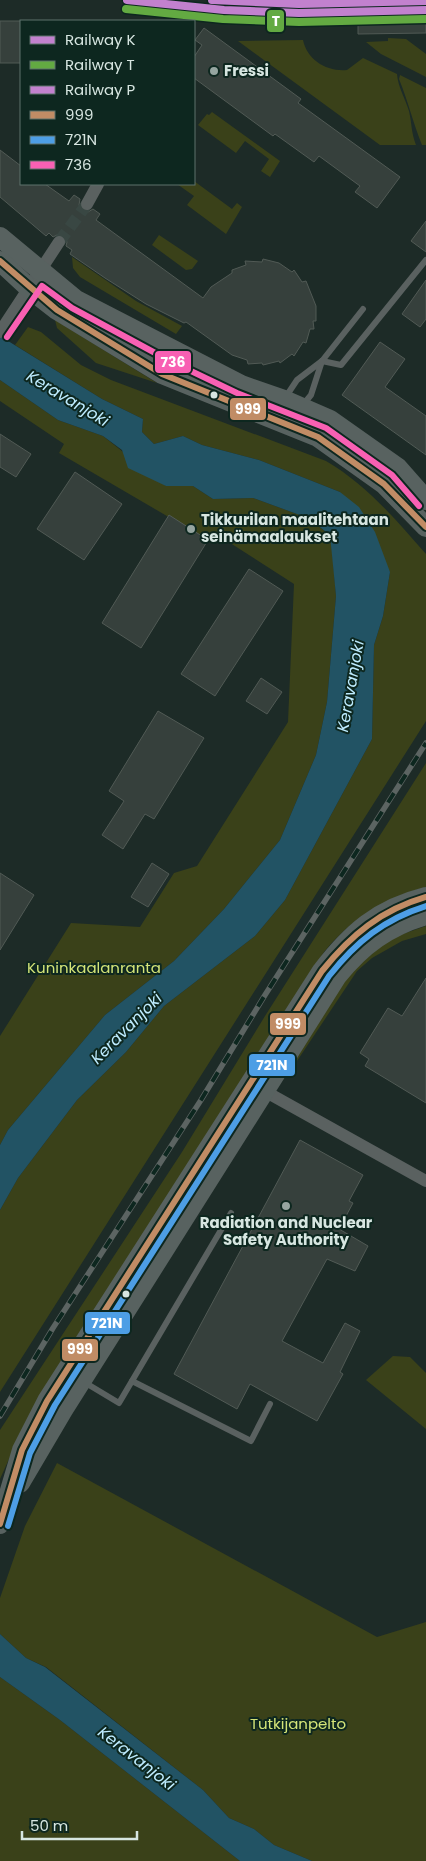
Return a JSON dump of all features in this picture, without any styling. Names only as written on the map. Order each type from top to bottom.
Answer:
[{"type":"main road","points":[[0,237],[76,300],[241,385],[303,407],[330,420],[398,468],[426,500]]},
{"type":"main road","points":[[0,261],[30,290],[57,310],[162,374],[318,437],[384,484],[426,527]]},
{"type":"main road","points":[[258,1087],[322,971],[344,943],[354,932],[393,907],[426,897]]},
{"type":"main road","points":[[0,1524],[7,1504],[75,1376],[258,1087],[353,956],[389,929],[426,915]]},
{"type":"street","points":[[87,204],[97,185]]},
{"type":"street","points":[[0,332],[30,290],[59,242]]},
{"type":"street","points":[[258,1087],[426,1180]]},
{"type":"lane","points":[[322,361],[341,365],[426,260]]},
{"type":"lane","points":[[287,424],[284,400],[297,380],[322,361],[363,309]]},
{"type":"lane","points":[[287,424],[311,396],[322,361]]},
{"type":"lane","points":[[75,1376],[94,1390],[119,1403],[231,1213]]},
{"type":"lane","points":[[132,1380],[251,1441],[270,1404]]},
{"type":"green space","points":[[388,38],[406,39],[426,54],[426,77],[381,54],[366,42],[388,41]]},
{"type":"green space","points":[[303,40],[313,59],[325,67],[347,70],[363,58],[397,74],[409,111],[416,145],[380,145],[238,41]]},
{"type":"green space","points":[[400,75],[426,88],[426,145],[422,145],[419,137],[399,79]]},
{"type":"green space","points":[[212,112],[280,161],[270,177],[261,171],[269,159],[245,141],[236,153],[198,125],[207,114],[209,115]]},
{"type":"green space","points":[[195,182],[232,209],[237,203],[242,207],[226,234],[187,205],[194,196],[178,185],[195,185]]},
{"type":"green space","points":[[159,235],[198,261],[192,269],[186,270],[152,245]]},
{"type":"green space","points":[[72,257],[136,301],[182,326],[176,334],[80,277],[73,268]]},
{"type":"green space","points":[[55,320],[157,383],[96,363],[57,328]]},
{"type":"green space","points":[[28,327],[41,332],[81,365],[111,380],[326,461],[341,470],[380,503],[426,554],[426,721],[0,1392],[0,1210],[18,1178],[77,1100],[126,1052],[164,1006],[255,936],[285,900],[372,739],[374,645],[383,616],[390,572],[340,492],[259,460],[202,445],[183,436],[154,444],[142,432],[143,419],[102,399],[15,345]]},
{"type":"green space","name":"Kuninkaalanranta","points":[[0,380],[58,420],[103,436],[166,486],[193,486],[213,499],[253,498],[308,518],[331,536],[336,596],[327,702],[316,755],[280,840],[224,909],[174,961],[105,1015],[8,1130],[0,1145],[0,1036],[71,923],[140,927],[174,873],[197,866],[288,722],[294,584],[213,532],[208,540],[59,453],[64,444],[0,401]]},
{"type":"green space","points":[[426,763],[426,887],[396,897],[369,911],[345,929],[324,952],[18,1439],[0,1479],[0,1430],[182,1152],[265,1016]]},
{"type":"green space","points":[[426,926],[426,934],[402,941],[372,958],[357,971],[293,1067],[288,1064],[343,978],[391,938]]},
{"type":"green space","points":[[393,1356],[410,1357],[426,1373],[426,1429],[366,1380]]},
{"type":"green space","name":"Tutkijanpelto","points":[[57,1463],[377,1637],[426,1622],[426,1861],[312,1861],[274,1845],[254,1829],[229,1818],[203,1790],[46,1667],[26,1658],[0,1634],[0,1598],[25,1526]]},
{"type":"green space","points":[[0,1677],[60,1720],[240,1861],[0,1861]]},
{"type":"water","name":"Keravanjoki","points":[[0,336],[102,399],[143,419],[142,432],[154,444],[183,436],[202,445],[259,460],[340,492],[359,507],[375,532],[390,572],[383,616],[374,645],[372,739],[285,900],[255,936],[164,1006],[126,1052],[77,1100],[18,1178],[0,1210],[0,1145],[8,1130],[105,1015],[174,961],[224,909],[280,840],[316,755],[327,702],[336,596],[330,535],[308,518],[253,498],[213,499],[193,486],[166,486],[128,468],[122,450],[103,436],[58,420],[0,380]]},
{"type":"water","name":"Keravanjoki","points":[[0,1634],[26,1658],[45,1667],[203,1790],[229,1818],[254,1829],[274,1845],[312,1861],[240,1861],[60,1720],[0,1677]]},
{"type":"building","points":[[426,17],[426,33],[358,34],[358,18]]},
{"type":"building","points":[[0,21],[20,21],[20,63],[0,63]]},
{"type":"building","points":[[204,28],[301,99],[298,103],[400,177],[377,208],[355,192],[360,186],[319,156],[314,162],[275,134],[273,136],[195,79],[195,56],[202,45],[195,40]]},
{"type":"building","points":[[0,150],[20,165],[20,185],[46,185],[69,201],[74,195],[80,199],[79,205],[83,211],[88,212],[93,209],[100,214],[96,220],[203,298],[211,287],[232,273],[232,270],[246,265],[245,261],[262,262],[263,259],[279,263],[292,272],[294,270],[302,282],[306,281],[316,306],[316,321],[313,321],[314,329],[310,329],[306,343],[303,342],[294,356],[292,354],[280,363],[279,361],[263,365],[262,363],[248,364],[247,360],[232,355],[186,322],[184,323],[146,304],[105,278],[70,254],[72,250],[66,246],[67,242],[64,236],[59,234],[53,237],[49,233],[46,236],[0,197]]},
{"type":"building","points":[[426,221],[426,252],[411,241]]},
{"type":"building","points":[[426,280],[426,319],[420,327],[402,314]]},
{"type":"building","points":[[380,342],[405,359],[385,387],[426,416],[426,455],[342,395]]},
{"type":"building","points":[[0,434],[31,454],[16,477],[0,467]]},
{"type":"building","points":[[75,472],[122,504],[84,560],[37,529]]},
{"type":"building","points":[[169,515],[208,540],[141,648],[102,623]]},
{"type":"building","points":[[249,569],[283,591],[215,696],[181,674]]},
{"type":"building","points":[[261,678],[282,692],[267,714],[246,701]]},
{"type":"building","points":[[158,711],[204,738],[154,819],[145,814],[123,849],[102,835],[124,801],[109,791]]},
{"type":"building","points":[[152,863],[169,874],[148,907],[131,897]]},
{"type":"building","points":[[0,873],[34,895],[0,950]]},
{"type":"building","points":[[426,978],[426,1103],[365,1066],[369,1059],[360,1053],[388,1008],[402,1016]]},
{"type":"building","points":[[300,1140],[363,1175],[349,1201],[353,1203],[339,1229],[368,1246],[355,1271],[327,1259],[282,1341],[323,1363],[345,1323],[360,1331],[340,1372],[343,1374],[317,1421],[250,1384],[237,1409],[174,1374]]},
{"type":"tunnel","points":[[59,242],[87,204]]},
{"type":"railway","points":[[0,1416],[53,1328],[201,1100],[265,995],[426,743]]},
{"type":"rail line","name":"K","points":[[127,0],[224,10],[299,13],[426,10]]},
{"type":"rail line","name":"P","points":[[212,0],[299,4],[426,1]]},
{"type":"rail line","name":"T","points":[[126,9],[223,19],[299,22],[426,19]]},
{"type":"transit line","name":"999","points":[[0,261],[57,310],[162,374],[318,437],[384,484],[426,527]]},
{"type":"transit line","name":"736","points":[[7,337],[42,286],[72,308],[170,361],[237,393],[326,428],[392,475],[419,506]]},
{"type":"transit line","name":"999","points":[[0,1524],[22,1450],[47,1401],[322,971],[344,946],[368,925],[395,909],[426,897]]},
{"type":"transit line","name":"721N","points":[[8,1526],[30,1453],[55,1405],[329,976],[360,942],[372,933],[397,918],[426,906]]},
{"type":"place","name":"Fressi","points":[[214,71]]},
{"type":"place","name":"Tikkurilan maalitehtaan seinämaalaukset","points":[[191,529]]},
{"type":"place","name":"Radiation and Nuclear Safety Authority","points":[[286,1206]]}]
